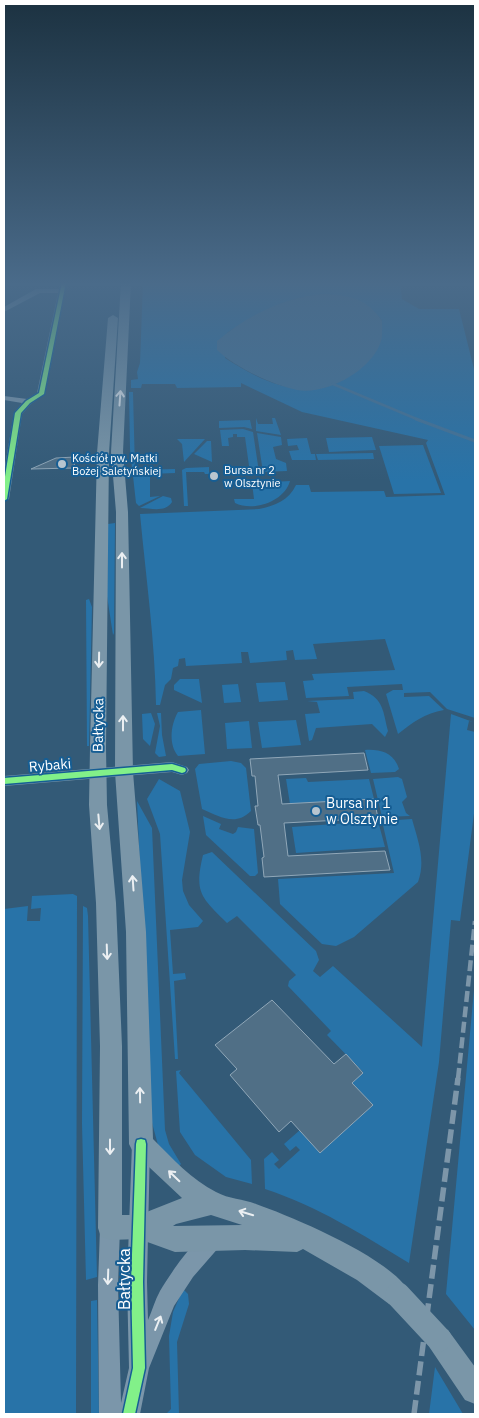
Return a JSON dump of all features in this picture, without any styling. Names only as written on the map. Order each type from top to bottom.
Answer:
[{"type":"main road","name":"Bałtycka","points":[[111,348],[103,453],[98,773],[98,805],[106,903],[111,1046],[110,1228],[139,1227],[175,1238],[245,1236],[307,1240]]},
{"type":"main road","name":"Bałtycka","points":[[122,348],[117,452],[122,512],[124,772],[136,932],[141,1144],[179,1182],[212,1203],[256,1217],[355,1263],[377,1277],[398,1295],[439,1339],[475,1390]]},
{"type":"main road","points":[[139,1227],[176,1212],[212,1203]]},
{"type":"street","points":[[4,499],[18,413],[28,402],[41,394],[50,348]]},
{"type":"street","points":[[4,398],[28,402]]},
{"type":"street","name":"Rybaki","points":[[4,781],[172,768],[182,770]]},
{"type":"street","name":"Bałtycka","points":[[139,1368],[141,1144]]},
{"type":"street","name":"Bałtycka","points":[[110,1228],[108,1285],[110,1414]]},
{"type":"street","name":"Bałtycka","points":[[128,1414],[139,1368],[172,1292],[186,1270],[214,1238]]},
{"type":"shaded area","points":[[141,348],[226,348],[225,358],[260,377],[296,388],[314,389],[331,385],[348,377],[376,348],[469,348],[475,373],[475,718],[447,709],[430,692],[404,693],[404,697],[429,696],[444,710],[425,716],[398,734],[386,694],[393,690],[403,690],[402,684],[347,687],[349,696],[306,698],[303,681],[314,680],[312,674],[395,670],[385,639],[313,644],[317,659],[295,660],[293,650],[286,651],[287,660],[250,663],[248,652],[241,652],[242,663],[186,666],[185,658],[179,659],[178,666],[173,668],[171,679],[165,685],[160,705],[156,705],[152,633],[140,514],[259,509],[281,502],[290,495],[296,485],[309,485],[311,492],[384,491],[386,497],[445,495],[426,443],[428,440],[302,412],[241,383],[241,387],[177,388],[175,384],[142,384],[141,388],[131,388],[131,380],[138,379],[137,372],[140,363]]},
{"type":"shaded area","points":[[217,348],[377,348],[366,364],[357,372],[333,385],[308,391],[287,388],[276,384],[234,363]]},
{"type":"shaded area","points":[[129,392],[133,392],[135,470],[175,469],[175,473],[150,474],[150,497],[160,496],[139,506],[136,503],[130,449]]},
{"type":"shaded area","points":[[256,418],[258,424],[273,424],[272,418],[275,418],[281,435],[256,431]]},
{"type":"shaded area","points":[[250,420],[252,429],[244,427],[219,428],[219,421]]},
{"type":"shaded area","points":[[243,429],[253,432],[259,472],[250,473],[245,437],[237,437],[237,434],[233,434],[233,437],[228,438],[229,446],[222,446],[220,430]]},
{"type":"shaded area","points":[[257,433],[281,437],[282,445],[273,447],[276,459],[286,463],[287,471],[263,472]]},
{"type":"shaded area","points":[[372,437],[376,450],[329,452],[326,438]]},
{"type":"shaded area","points":[[307,438],[311,454],[315,454],[316,460],[292,460],[289,451],[299,450],[297,445],[288,446],[287,439]]},
{"type":"shaded area","points":[[177,439],[205,439],[184,462],[182,444]]},
{"type":"shaded area","points":[[207,441],[211,441],[212,462],[194,454]]},
{"type":"shaded area","points":[[423,445],[441,493],[394,494],[379,446]]},
{"type":"shaded area","points":[[373,453],[374,459],[318,460],[316,454]]},
{"type":"shaded area","points":[[209,467],[209,474],[204,472],[186,472],[188,506],[184,506],[182,470],[186,468]]},
{"type":"shaded area","points":[[290,481],[287,488],[275,500],[259,506],[242,506],[235,503],[234,499],[254,499],[252,483]]},
{"type":"shaded area","points":[[163,496],[171,498],[172,502],[166,508],[140,508]]},
{"type":"shaded area","points":[[115,523],[113,635],[107,596],[108,524]]},
{"type":"shaded area","points":[[89,599],[92,607],[89,746],[87,746],[86,600]]},
{"type":"shaded area","points":[[180,679],[199,679],[202,703],[174,690],[174,685]]},
{"type":"shaded area","points":[[285,682],[288,700],[259,702],[256,683]]},
{"type":"shaded area","points":[[238,684],[241,702],[224,703],[222,685]]},
{"type":"shaded area","points":[[364,691],[371,694],[382,707],[388,731],[385,737],[372,724],[316,728],[312,740],[309,741],[305,714],[320,713],[317,702],[307,701],[354,699],[353,692]]},
{"type":"shaded area","points":[[201,710],[205,754],[178,756],[173,746],[172,734],[178,712]]},
{"type":"shaded area","points":[[151,713],[155,724],[150,746],[143,739],[142,714]]},
{"type":"shaded area","points":[[157,713],[161,713],[162,735],[166,756],[159,757],[155,753],[160,726]]},
{"type":"shaded area","points":[[451,714],[473,722],[469,721],[467,730],[475,732],[475,806],[460,921],[451,920],[439,1062],[409,1263],[321,1213],[265,1189],[264,1159],[272,1152],[279,1160],[274,1164],[279,1169],[300,1150],[296,1146],[290,1151],[284,1144],[300,1130],[320,1152],[373,1105],[352,1083],[363,1072],[327,1035],[331,1031],[288,986],[289,981],[296,975],[237,916],[227,923],[211,907],[202,894],[199,878],[203,855],[212,852],[316,951],[319,960],[313,971],[320,977],[333,966],[422,1047]]},
{"type":"shaded area","points":[[296,720],[301,745],[262,748],[258,722]]},
{"type":"shaded area","points":[[249,721],[252,748],[227,749],[225,723]]},
{"type":"shaded area","points":[[365,750],[376,750],[386,753],[394,759],[399,769],[395,772],[371,773]]},
{"type":"shaded area","points":[[231,761],[241,763],[246,768],[251,811],[239,818],[227,819],[202,809],[195,769],[199,764]]},
{"type":"shaded area","points":[[398,777],[402,779],[407,797],[402,802],[406,813],[410,816],[382,817],[373,779]]},
{"type":"shaded area","points":[[306,778],[308,782],[369,779],[374,799],[290,804],[286,779]]},
{"type":"shaded area","points":[[159,779],[180,791],[190,832],[182,880],[183,891],[189,905],[203,921],[198,927],[170,930],[173,974],[185,973],[186,979],[174,981],[178,1059],[175,1059],[160,834],[147,799]]},
{"type":"shaded area","points":[[137,801],[152,828],[165,1130],[169,1144],[181,1164],[176,1169],[158,1145],[151,1119]]},
{"type":"shaded area","points":[[203,816],[221,824],[219,829],[233,834],[238,827],[254,829],[258,873],[255,876],[250,876],[206,835]]},
{"type":"shaded area","points":[[412,819],[421,858],[418,882],[354,937],[336,946],[322,944],[280,904],[278,879],[394,873],[382,821]]},
{"type":"shaded area","points":[[378,821],[385,847],[296,853],[292,827]]},
{"type":"shaded area","points":[[73,894],[77,896],[76,1414],[4,1414],[4,909],[28,906],[27,921],[40,921],[41,908],[31,909],[32,896]]},
{"type":"shaded area","points":[[83,906],[87,908],[88,916],[97,1277],[86,1280],[82,1124]]},
{"type":"shaded area","points":[[475,979],[475,1330],[446,1294]]},
{"type":"shaded area","points":[[181,1070],[179,1073],[251,1160],[252,1184],[226,1177],[195,1155],[180,1132],[176,1071]]},
{"type":"shaded area","points":[[183,1289],[188,1294],[189,1304],[177,1342],[179,1414],[166,1414],[171,1409],[169,1336],[173,1312]]},
{"type":"shaded area","points":[[97,1300],[99,1414],[91,1414],[91,1301]]},
{"type":"shaded area","points":[[435,1367],[463,1414],[429,1414]]},
{"type":"building","name":"Kościół pw. Matki Bożej Saletyńskiej","points":[[75,457],[74,468],[31,469],[56,458]]},
{"type":"building","name":"Bursa nr 1 w Olsztynie","points":[[364,753],[368,770],[278,775],[282,804],[374,799],[378,818],[284,823],[288,856],[385,851],[390,870],[264,877],[262,858],[264,857],[260,825],[258,825],[255,806],[258,806],[255,776],[252,776],[250,759]]},
{"type":"building","points":[[272,1000],[334,1064],[346,1054],[363,1073],[352,1083],[373,1105],[320,1153],[291,1121],[279,1132],[230,1075],[237,1069],[215,1045]]},
{"type":"waterway","points":[[333,384],[419,420]]},
{"type":"waterway","points":[[416,419],[475,441]]},
{"type":"railway","points":[[458,1079],[475,921]]},
{"type":"railway","points":[[414,1414],[458,1078]]},
{"type":"cycle path","points":[[4,499],[18,413],[28,402],[41,394],[50,348]]},
{"type":"cycle path","points":[[4,781],[172,767],[182,770]]},
{"type":"cycle path","points":[[129,1414],[139,1368],[137,1282],[141,1144]]},
{"type":"place","name":"Kościół pw. Matki Bożej Saletyńskiej","points":[[62,464]]},
{"type":"place","name":"Bursa nr 2 w Olsztynie","points":[[214,476]]},
{"type":"place","name":"Bursa nr 1 w Olsztynie","points":[[316,811]]}]
